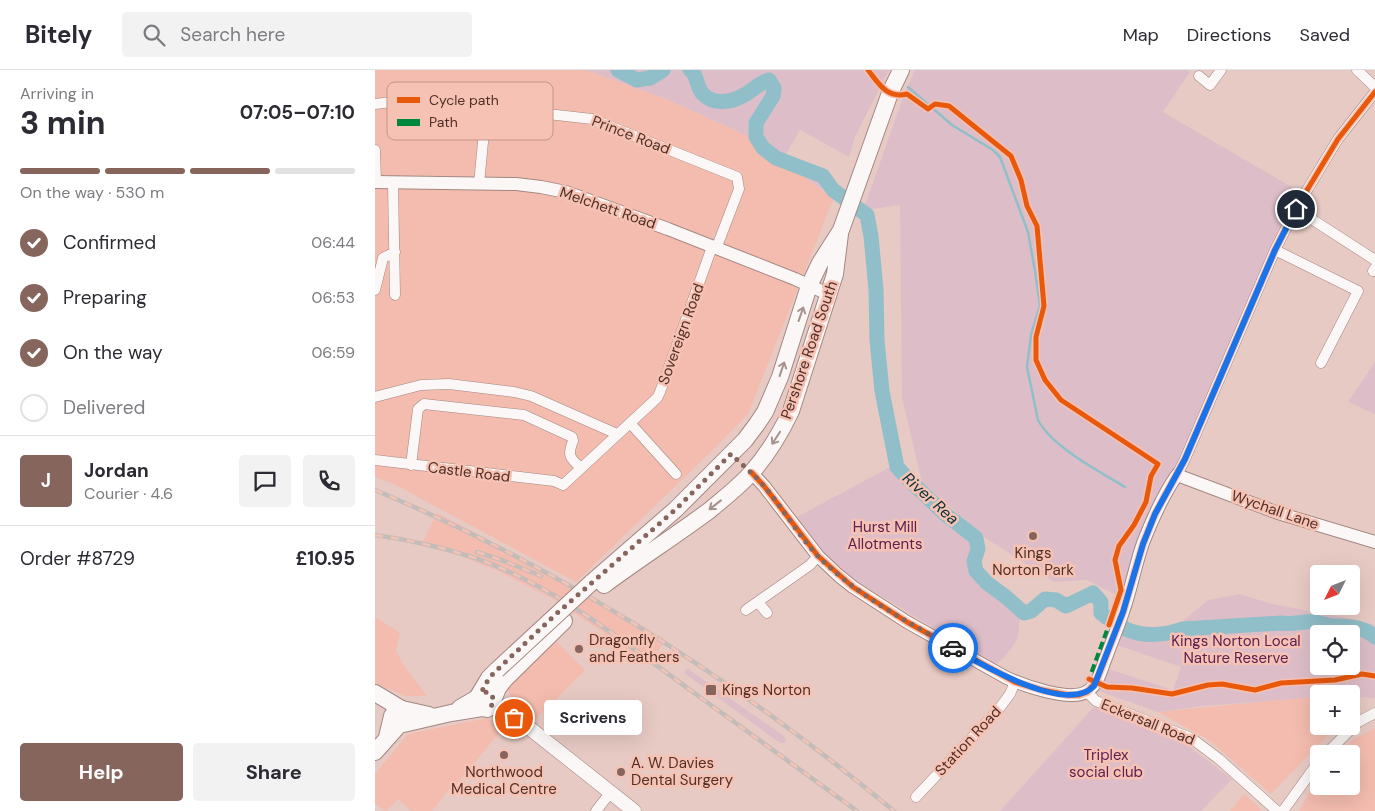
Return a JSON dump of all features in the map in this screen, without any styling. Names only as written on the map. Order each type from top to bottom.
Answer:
[{"type":"main road","name":"Pershore Road South","points":[[599,585],[681,532],[724,498],[752,473],[785,424],[791,411],[835,274],[841,230],[890,93],[901,70]]},
{"type":"main road","name":"Pershore Road South","points":[[485,701],[505,678],[749,434],[765,412],[779,377],[809,286],[820,263],[841,230]]},
{"type":"main road","points":[[731,454],[752,473]]},
{"type":"main road","points":[[485,701],[489,678],[574,598],[579,599],[599,585]]},
{"type":"main road","points":[[377,694],[397,720]]},
{"type":"main road","points":[[375,752],[397,720],[444,715],[485,701],[523,723],[610,794],[634,811]]},
{"type":"street","points":[[1199,76],[1210,84],[1221,70]]},
{"type":"street","points":[[1357,70],[1375,87]]},
{"type":"street","points":[[752,473],[818,556],[853,587],[907,622],[1015,682],[1042,690],[1074,695],[1087,692],[1097,682],[1123,612],[1143,544],[1155,514],[1189,450],[1275,250],[1296,209],[1338,139],[1375,92]]},
{"type":"street","name":"Prince Road","points":[[553,114],[585,117],[737,177],[739,189],[714,248]]},
{"type":"street","name":"Prince Road","points":[[479,184],[483,140]]},
{"type":"street","points":[[375,150],[375,182]]},
{"type":"street","name":"Melchett Road","points":[[375,182],[516,184],[566,192],[594,201],[828,294]]},
{"type":"street","points":[[393,182],[395,295]]},
{"type":"street","points":[[1296,209],[1375,260]]},
{"type":"street","name":"Sovereign Road","points":[[563,485],[657,398],[714,248]]},
{"type":"street","points":[[1275,250],[1358,291],[1321,363]]},
{"type":"street","points":[[375,290],[383,258],[395,252]]},
{"type":"street","points":[[375,397],[421,384],[449,384],[514,392],[531,396],[617,434]]},
{"type":"street","points":[[411,465],[418,409],[424,404],[524,415],[571,437],[573,441],[569,451],[570,455],[581,468]]},
{"type":"street","points":[[629,423],[676,474]]},
{"type":"street","name":"Castle Road","points":[[375,460],[554,481],[563,485]]},
{"type":"street","name":"Wychall Lane","points":[[1177,475],[1278,513],[1375,542]]},
{"type":"street","points":[[746,610],[810,565],[818,556]]},
{"type":"street","points":[[758,602],[767,613]]},
{"type":"street","name":"Station Road","points":[[916,797],[998,710],[1010,694],[1015,682]]},
{"type":"street","name":"Eckersall Road","points":[[1087,692],[1095,701],[1177,732],[1199,743],[1277,811]]},
{"type":"street","points":[[1335,745],[1358,722],[1375,712]]},
{"type":"street","points":[[1283,811],[1310,774]]},
{"type":"street","points":[[596,811],[610,794]]},
{"type":"shaded area","points":[[375,70],[586,70],[669,100],[752,138],[833,200],[748,414],[576,582],[394,484],[375,477]]},
{"type":"shaded area","points":[[437,513],[512,552],[666,640],[647,665],[597,628],[553,599],[498,571],[458,555],[421,545]]},
{"type":"shaded area","points":[[375,617],[400,633],[396,651],[405,667],[427,696],[405,696],[375,683]]},
{"type":"shaded area","points":[[554,639],[585,670],[532,723],[513,704],[507,686]]},
{"type":"shaded area","points":[[1310,697],[1310,735],[1328,735],[1319,745],[1310,745],[1310,754],[1271,794],[1209,740],[1158,712]]},
{"type":"shaded area","points":[[487,718],[504,727],[432,811],[411,811],[398,799],[387,811],[375,803],[375,774],[408,734]]},
{"type":"shaded area","points":[[1375,728],[1375,811],[1299,811],[1310,792],[1310,795],[1360,795],[1360,745],[1348,745],[1354,739]]},
{"type":"shaded area","points":[[1244,794],[1256,804],[1261,811],[1230,811]]},
{"type":"green space","points":[[586,70],[889,70],[855,137],[849,157],[800,130],[784,157],[803,161],[828,175],[822,190],[752,138],[669,100]]},
{"type":"green space","name":"Kings Norton Park","points":[[915,70],[1187,70],[1190,72],[1163,112],[1304,194],[1122,598],[1087,580],[1054,582],[987,539],[922,482],[902,398],[900,205],[871,209],[864,208],[905,92]]},
{"type":"green space","points":[[1375,362],[1375,414],[1348,402]]},
{"type":"green space","name":"Hurst Mill Allotments","points":[[892,466],[911,487],[973,542],[970,563],[976,576],[989,589],[1011,605],[1019,615],[1018,633],[1015,643],[1008,653],[995,665],[853,579],[821,555],[797,517]]},
{"type":"green space","name":"Kings Norton Local Nature Reserve","points":[[1240,594],[1272,604],[1310,611],[1310,615],[1330,615],[1375,625],[1375,698],[1360,697],[1360,685],[1310,685],[1310,698],[1203,706],[1158,712],[1099,691],[1109,669],[1173,690],[1181,667],[1117,645],[1126,624],[1163,630],[1183,621],[1208,600]]},
{"type":"green space","points":[[687,668],[785,737],[786,743],[780,743],[684,673]]},
{"type":"green space","name":"Triplex social club","points":[[1094,707],[1188,746],[1232,779],[1201,811],[1000,811]]},
{"type":"waterway","name":"River Rea","points":[[618,70],[637,80],[650,78],[663,70]]},
{"type":"waterway","name":"River Rea","points":[[690,70],[693,72],[699,88],[707,98],[724,102],[741,97],[759,84],[769,80],[774,88],[773,96],[756,123],[756,137],[763,148],[776,158],[823,176],[833,190],[867,215],[876,290],[877,340],[882,391],[897,467],[944,513],[976,538],[978,549],[974,561],[976,571],[987,583],[1024,613],[1031,611],[1045,599],[1056,600],[1066,606],[1093,593],[1101,602],[1101,613],[1121,627],[1141,634],[1162,634],[1182,629],[1314,622],[1356,628],[1366,631],[1375,637]]},
{"type":"waterway","points":[[908,87],[952,125],[993,150],[1000,157],[1028,232],[1040,305],[1031,335],[1027,367],[1038,420],[1054,440],[1065,449],[1125,487]]},
{"type":"railway","points":[[375,490],[445,521],[514,555],[647,631],[773,717],[894,811]]},
{"type":"railway","points":[[375,535],[427,545],[478,559],[508,571],[565,602],[619,638],[857,811]]},
{"type":"railway","points":[[477,552],[541,576]]},
{"type":"marked path","points":[[1093,681],[1089,679],[1110,622]]},
{"type":"cycle path","points":[[868,70],[880,85],[889,92],[900,95],[907,94],[928,109],[935,104],[949,106],[1011,156],[1021,180],[1027,206],[1037,226],[1044,306],[1036,337],[1036,360],[1045,380],[1061,400],[1158,464],[1151,476],[1146,502],[1134,525],[1119,546],[1115,560],[1121,590],[1109,625]]},
{"type":"cycle path","points":[[752,473],[818,556],[853,587],[907,622],[1015,682],[1068,695],[1079,695],[1087,692],[1096,682],[1123,612],[1143,544],[1155,514],[1185,459],[1275,250],[1298,205],[1338,139],[1375,92]]},
{"type":"cycle path","points":[[1089,679],[1107,687],[1132,688],[1172,694],[1208,685],[1222,684],[1255,690],[1281,683],[1335,680],[1362,674],[1375,676]]},
{"type":"way so far","points":[[514,718],[491,706],[494,699],[489,692],[481,693],[489,678],[555,615],[675,510],[731,454],[764,486],[818,556],[838,575],[907,622],[953,648]]},
{"type":"place","name":"Kings Norton Park","points":[[1033,536]]},
{"type":"place","name":"Dragonfly and Feathers","points":[[579,649]]},
{"type":"place","name":"Kings Norton","points":[[711,690]]},
{"type":"place","name":"Scrivens","points":[[514,718]]},
{"type":"place","name":"Northwood Medical Centre","points":[[504,755]]},
{"type":"place","name":"A. W. Davies Dental Surgery","points":[[621,772]]},
{"type":"route","points":[[953,648],[1015,682],[1042,690],[1079,695],[1087,692],[1094,686],[1123,612],[1143,544],[1155,514],[1185,459],[1275,250],[1296,209]]}]
